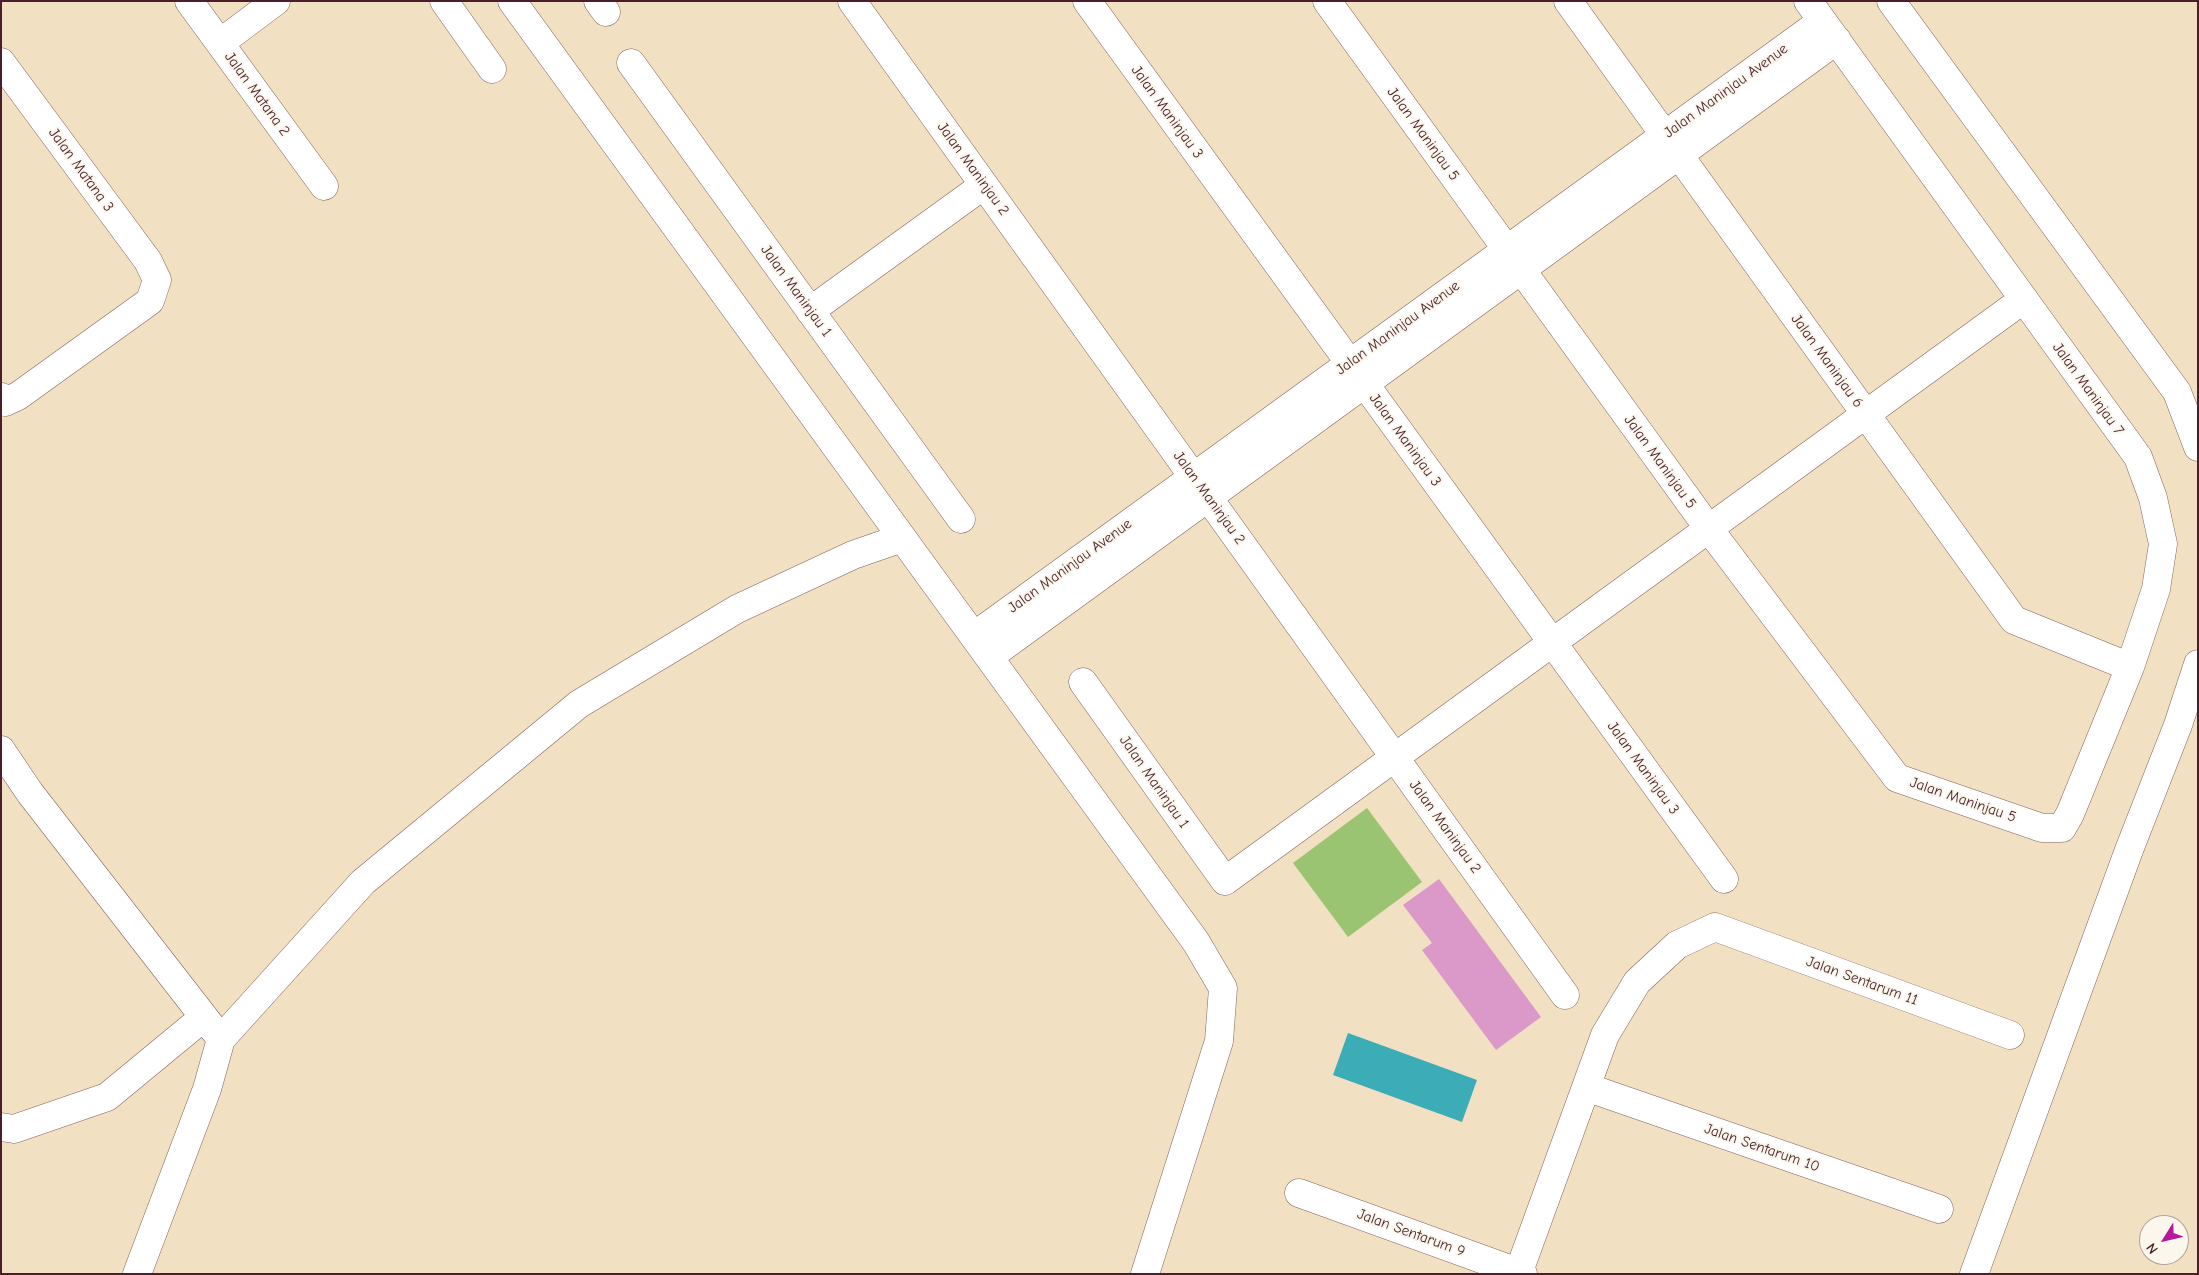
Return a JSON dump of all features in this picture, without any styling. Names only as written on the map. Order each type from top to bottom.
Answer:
[{"type":"street","name":"Jalan Matana 2","points":[[189,1],[324,186]]},
{"type":"street","points":[[220,43],[276,1]]},
{"type":"street","points":[[444,1],[492,69]]},
{"type":"street","points":[[512,1],[1196,942],[1223,988],[1218,1041],[1145,1274]]},
{"type":"street","name":"Jalan Maninjau 2","points":[[852,1],[1565,996]]},
{"type":"street","name":"Jalan Maninjau 3","points":[[1087,1],[1724,879]]},
{"type":"street","name":"Jalan Maninjau 5","points":[[1327,1],[1708,529],[1897,778],[2042,828],[2062,828]]},
{"type":"street","name":"Jalan Maninjau 6","points":[[1568,1],[2014,620],[2130,666]]},
{"type":"street","points":[[1891,1],[2177,392],[2198,447]]},
{"type":"street","name":"Jalan Maninjau Avenue","points":[[981,646],[1672,145],[1822,21]]},
{"type":"street","name":"Jalan Maninjau 7","points":[[1822,21],[2138,457],[2153,498],[2163,544],[2156,589],[2130,666],[2070,814],[2062,828]]},
{"type":"street","name":"Jalan Matana 3","points":[[1,62],[148,261],[158,280],[150,301],[18,396],[3,400]]},
{"type":"street","name":"Jalan Maninjau 1","points":[[631,63],[961,519]]},
{"type":"street","points":[[810,311],[984,185]]},
{"type":"street","points":[[1395,758],[2024,299]]},
{"type":"street","points":[[136,1274],[207,1090],[221,1039],[363,882],[579,704],[737,609],[853,555],[902,538]]},
{"type":"street","points":[[1974,1274],[2084,972],[2178,726],[2198,664]]},
{"type":"street","name":"Jalan Maninjau 1","points":[[1083,682],[1225,881],[1395,758]]},
{"type":"street","points":[[1,750],[30,793],[221,1039]]},
{"type":"street","name":"Jalan Sentarum 11","points":[[1586,1088],[1605,1035],[1637,982],[1676,945],[1715,927],[2010,1035]]},
{"type":"street","points":[[1,1127],[14,1129],[107,1097],[204,1017]]},
{"type":"street","points":[[1520,1273],[1586,1088]]},
{"type":"street","name":"Jalan Sentarum 10","points":[[1586,1088],[1939,1209]]},
{"type":"street","name":"Jalan Sentarum 9","points":[[1300,1193],[1520,1273]]},
{"type":"green space","points":[[1367,808],[1422,882],[1348,937],[1293,863]]},
{"type":"water","points":[[1348,1033],[1477,1080],[1462,1122],[1333,1075]]},
{"type":"building","points":[[1439,879],[1541,1017],[1496,1050],[1422,950],[1432,943],[1403,905]]}]
